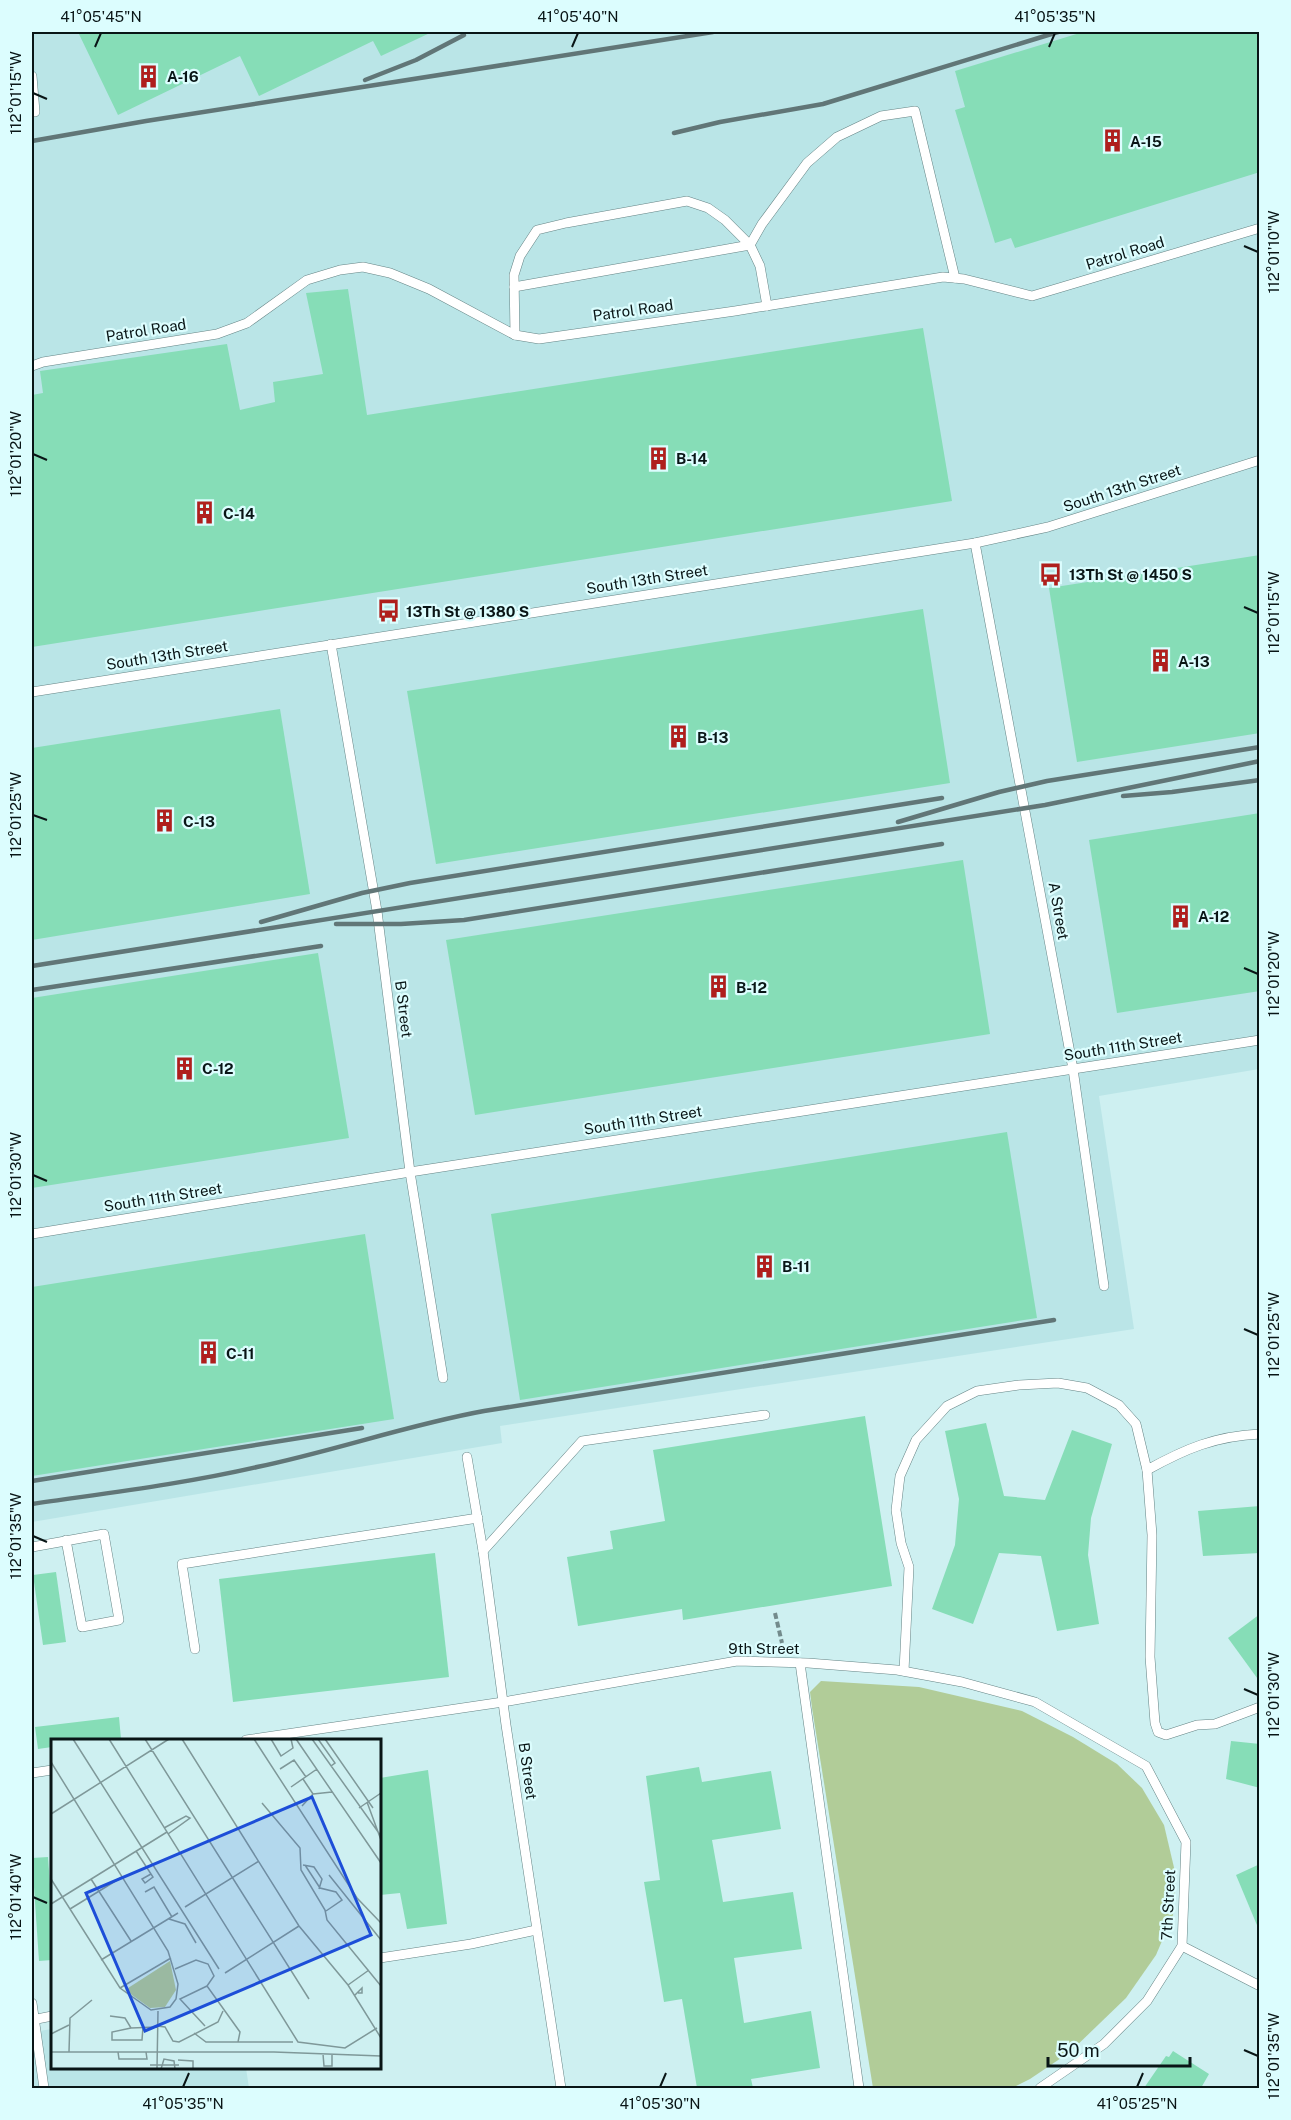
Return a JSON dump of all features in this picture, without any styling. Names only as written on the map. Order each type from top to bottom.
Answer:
[{"type":"lane","points":[[32,76],[35,112]]},
{"type":"lane","points":[[750,245],[762,224],[807,163],[837,137],[881,116],[915,111],[955,278]]},
{"type":"lane","points":[[515,335],[514,275],[520,256],[537,230],[687,201],[708,207],[750,245],[759,266],[767,306]]},
{"type":"lane","name":"Patrol Road","points":[[32,366],[76,356],[217,334],[247,323],[307,280],[340,270],[363,267],[390,273],[429,290],[515,335],[539,339],[943,278],[964,279],[1032,296],[1260,228]]},
{"type":"lane","points":[[514,287],[750,245]]},
{"type":"lane","name":"South 13th Street","points":[[32,692],[975,543],[1048,527],[1260,460]]},
{"type":"lane","name":"A Street","points":[[975,543],[1073,1069],[1104,1286]]},
{"type":"lane","name":"B Street","points":[[331,644],[376,911],[410,1172],[443,1378]]},
{"type":"lane","name":"South 11th Street","points":[[32,1234],[410,1172],[1260,1040]]},
{"type":"lane","points":[[904,1671],[909,1567],[901,1543],[896,1510],[900,1476],[916,1440],[946,1406],[977,1391],[1008,1386],[1058,1383],[1087,1388],[1119,1405],[1136,1424],[1147,1470],[1152,1535],[1150,1657],[1155,1723],[1158,1732],[1166,1735],[1197,1725],[1215,1725],[1260,1707]]},
{"type":"lane","points":[[483,1551],[582,1441],[765,1415]]},
{"type":"lane","points":[[1147,1470],[1174,1455],[1208,1441],[1235,1435],[1260,1434]]},
{"type":"lane","name":"B Street","points":[[467,1457],[483,1551],[536,1930],[561,2088]]},
{"type":"lane","points":[[195,1649],[182,1564],[478,1518]]},
{"type":"lane","points":[[32,1547],[66,1540],[104,1534],[119,1620],[82,1627],[66,1540]]},
{"type":"lane","name":"9th Street","points":[[253,1739],[503,1702],[737,1661],[904,1671],[962,1682],[1035,1702],[1146,1766],[1186,1842]]},
{"type":"lane","points":[[800,1663],[859,2088]]},
{"type":"lane","points":[[32,1773],[51,1770]]},
{"type":"lane","name":"7th Street","points":[[1040,2088],[1104,2044],[1148,2001],[1182,1946],[1186,1842]]},
{"type":"lane","points":[[381,1958],[471,1944],[536,1930]]},
{"type":"lane","points":[[1182,1946],[1260,1986]]},
{"type":"lane","points":[[32,2003],[44,2088]]},
{"type":"lane","points":[[33,2020],[51,2016]]},
{"type":"path","points":[[775,1613],[782,1643]]},
{"type":"shaded area","points":[[32,32],[1259,32],[1259,1069],[1099,1096],[1134,1329],[500,1426],[502,1443],[32,1522]]},
{"type":"shaded area","points":[[51,2029],[51,2069],[246,2069],[249,2088],[32,2088],[32,2032]]},
{"type":"green space","points":[[821,1681],[919,1687],[1022,1711],[1073,1737],[1117,1764],[1142,1788],[1164,1825],[1176,1876],[1173,1915],[1156,1955],[1126,1998],[1070,2052],[1030,2079],[1012,2088],[873,2088],[812,1708],[810,1692]]},
{"type":"building","name":"A-16","points":[[78,32],[432,32],[381,56],[373,41],[259,96],[240,56],[118,115]]},
{"type":"building","name":"A-15","points":[[1083,32],[1260,32],[1260,172],[1015,248],[1011,238],[995,243],[955,110],[965,107],[955,71]]},
{"type":"building","points":[[348,289],[367,415],[923,328],[952,501],[32,647],[32,395],[43,393],[40,371],[227,344],[240,410],[275,402],[273,382],[323,374],[306,293]]},
{"type":"building","name":"A-13","points":[[1260,555],[1260,733],[1077,762],[1049,588]]},
{"type":"building","name":"B-13","points":[[923,609],[950,783],[436,864],[407,691]]},
{"type":"building","name":"C-13","points":[[280,709],[310,894],[32,940],[32,748]]},
{"type":"building","name":"A-12","points":[[1260,813],[1260,991],[1117,1013],[1089,840]]},
{"type":"building","name":"B-12","points":[[963,860],[990,1034],[475,1115],[446,940]]},
{"type":"building","name":"C-12","points":[[318,953],[349,1138],[32,1188],[32,998]]},
{"type":"building","name":"B-11","points":[[1007,1132],[1037,1318],[520,1400],[491,1214]]},
{"type":"building","name":"C-11","points":[[365,1234],[394,1419],[32,1476],[32,1287]]},
{"type":"building","points":[[865,1416],[892,1586],[683,1620],[682,1609],[578,1626],[567,1557],[613,1549],[610,1531],[665,1521],[653,1450]]},
{"type":"building","points":[[986,1423],[1004,1496],[1045,1500],[1072,1430],[1112,1444],[1091,1518],[1088,1555],[1099,1624],[1057,1631],[1041,1556],[999,1553],[973,1624],[932,1609],[955,1545],[959,1499],[945,1431]]},
{"type":"building","points":[[1260,1506],[1260,1553],[1203,1556],[1198,1511]]},
{"type":"building","points":[[435,1553],[449,1677],[233,1702],[219,1579]]},
{"type":"building","points":[[56,1572],[66,1642],[43,1645],[33,1575]]},
{"type":"building","points":[[1260,1614],[1260,1682],[1228,1638]]},
{"type":"building","points":[[119,1717],[121,1739],[51,1739],[51,1747],[38,1749],[35,1727]]},
{"type":"building","points":[[1231,1741],[1260,1744],[1260,1788],[1226,1779]]},
{"type":"building","points":[[699,1767],[702,1782],[771,1771],[781,1829],[712,1840],[723,1902],[793,1892],[802,1949],[734,1958],[744,2023],[811,2011],[820,2068],[751,2079],[753,2088],[697,2088],[682,1999],[664,2002],[644,1882],[660,1880],[646,1776]]},
{"type":"building","points":[[428,1770],[447,1924],[407,1929],[400,1893],[381,1895],[381,1778]]},
{"type":"building","points":[[48,1857],[51,1960],[39,1961],[32,1858]]},
{"type":"building","points":[[1260,1864],[1260,1930],[1259,1930],[1236,1875]]},
{"type":"building","points":[[1173,2051],[1209,2074],[1201,2088],[1144,2088],[1166,2056],[1169,2057]]},
{"type":"railway","points":[[32,141],[713,32]]},
{"type":"railway","points":[[674,133],[720,122],[823,104],[1058,32]]},
{"type":"railway","points":[[365,80],[416,60],[464,35]]},
{"type":"railway","points":[[898,822],[999,792],[1047,781],[1260,747]]},
{"type":"railway","points":[[32,966],[1045,805],[1260,761]]},
{"type":"railway","points":[[1123,796],[1260,780]]},
{"type":"railway","points":[[261,922],[362,893],[410,883],[942,798]]},
{"type":"railway","points":[[336,924],[401,924],[464,920],[942,844]]},
{"type":"railway","points":[[32,990],[321,946]]},
{"type":"railway","points":[[32,1504],[229,1473],[286,1461],[427,1423],[484,1411],[1054,1320]]},
{"type":"railway","points":[[32,1481],[362,1428]]},
{"type":"place","name":"A-16","points":[[149,76]]},
{"type":"place","name":"A-15","points":[[1112,141]]},
{"type":"place","name":"B-14","points":[[658,458]]},
{"type":"place","name":"C-14","points":[[205,513]]},
{"type":"place","name":"13Th St @ 1450 S","points":[[1051,574]]},
{"type":"place","name":"13Th St @ 1380 S","points":[[388,611]]},
{"type":"place","name":"A-13","points":[[1160,661]]},
{"type":"place","name":"B-13","points":[[679,737]]},
{"type":"place","name":"C-13","points":[[165,821]]},
{"type":"place","name":"A-12","points":[[1180,916]]},
{"type":"place","name":"B-12","points":[[718,987]]},
{"type":"place","name":"C-12","points":[[184,1068]]},
{"type":"place","name":"B-11","points":[[764,1266]]},
{"type":"place","name":"C-11","points":[[208,1353]]}]
